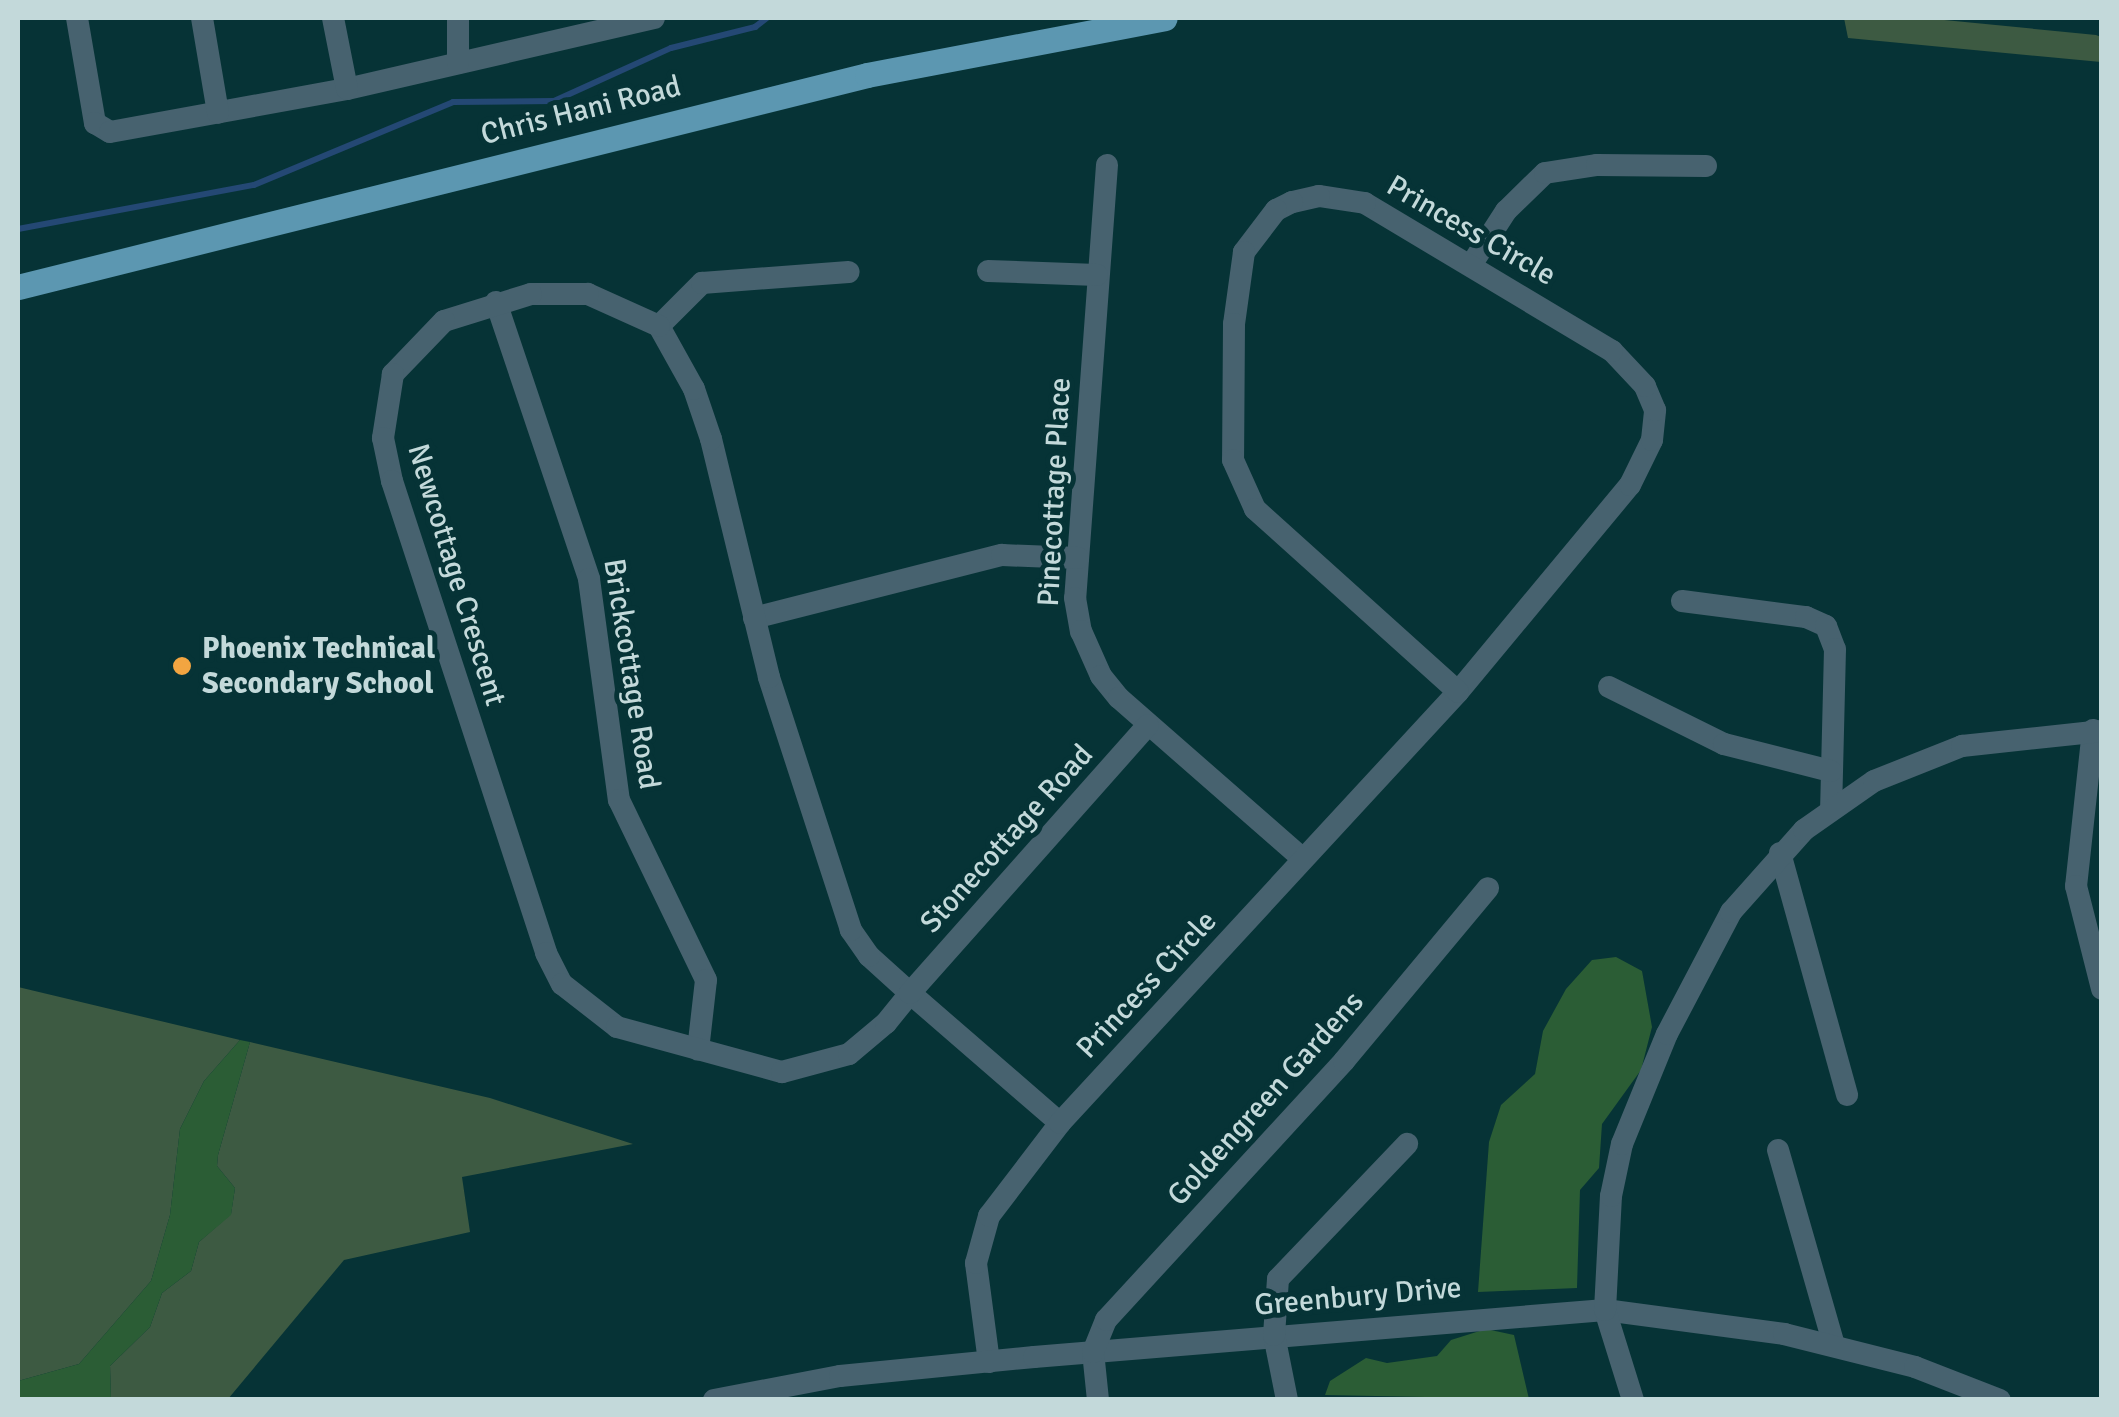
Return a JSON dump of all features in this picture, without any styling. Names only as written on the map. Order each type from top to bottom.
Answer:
[{"type":"main road","name":"Chris Hani Road","points":[[18,287],[867,75],[1165,18]]},
{"type":"street","points":[[76,18],[100,132],[347,88],[458,63],[580,26],[654,18]]},
{"type":"street","points":[[202,18],[218,113]]},
{"type":"street","points":[[333,18],[347,88]]},
{"type":"street","points":[[458,18],[458,63]]},
{"type":"street","name":"Pinecottage Place","points":[[1107,165],[1075,598],[1090,654],[1101,676],[1148,725],[1302,858]]},
{"type":"street","points":[[1473,262],[1506,211],[1545,173],[1597,165],[1706,166]]},
{"type":"street","name":"Princess Circle","points":[[988,1362],[977,1296],[978,1242],[989,1216],[1060,1123],[1458,692],[1646,462],[1655,410],[1645,386],[1612,351],[1473,262],[1348,198],[1319,196],[1276,210],[1244,252],[1228,436],[1255,509],[1458,692]]},
{"type":"street","points":[[988,271],[1097,274]]},
{"type":"street","points":[[848,272],[702,283],[659,326],[694,390],[711,439],[754,618],[845,917],[869,956],[1060,1123]]},
{"type":"street","name":"Newcottage Crescent","points":[[659,326],[588,294],[532,294],[496,302],[424,334],[393,374],[383,438],[392,481],[546,953],[562,984],[617,1028],[782,1072],[808,1069],[870,1039],[910,993]]},
{"type":"street","name":"Brickcottage Road","points":[[496,302],[589,579],[619,800],[706,980],[698,1050]]},
{"type":"street","points":[[754,618],[992,556],[1078,558]]},
{"type":"street","points":[[1682,601],[1806,617],[1826,626],[1835,649],[1831,808]]},
{"type":"street","points":[[1610,687],[1724,744],[1831,771]]},
{"type":"street","name":"Stonecottage Road","points":[[910,993],[1148,725]]},
{"type":"street","points":[[1633,1400],[1605,1310],[1606,1236],[1622,1144],[1704,960],[1731,912],[1780,853],[1831,808],[1874,781],[1962,746],[2097,730],[2076,886],[2102,990]]},
{"type":"street","points":[[1780,853],[1847,1095]]},
{"type":"street","name":"Goldengreen Gardens","points":[[1093,1352],[1116,1309],[1344,1061],[1488,888]]},
{"type":"street","points":[[1287,1400],[1274,1335],[1274,1293],[1285,1268],[1407,1144]]},
{"type":"street","points":[[1778,1150],[1834,1345]]},
{"type":"street","name":"Greenbury Drive","points":[[714,1400],[840,1376],[1274,1335],[1605,1310],[1748,1326],[1834,1345],[2000,1400]]},
{"type":"street","points":[[1093,1352],[1098,1400]]},
{"type":"green space","points":[[1844,18],[1924,18],[2096,35],[2101,37],[2101,62],[1848,38]]},
{"type":"green space","points":[[1616,957],[1642,971],[1652,1027],[1641,1070],[1602,1124],[1599,1168],[1580,1190],[1577,1288],[1478,1292],[1489,1142],[1501,1105],[1535,1074],[1543,1031],[1566,989],[1592,960]]},
{"type":"green space","points":[[18,987],[240,1040],[204,1081],[180,1129],[170,1215],[151,1281],[79,1364],[18,1381]]},
{"type":"green space","points":[[240,1040],[250,1042],[217,1166],[235,1188],[231,1215],[199,1242],[191,1271],[162,1293],[150,1327],[110,1366],[111,1399],[18,1399],[18,1381],[79,1364],[151,1281],[170,1215],[180,1129],[204,1081]]},
{"type":"green space","points":[[250,1042],[490,1098],[633,1144],[462,1177],[470,1232],[344,1260],[228,1399],[111,1399],[110,1366],[150,1327],[162,1293],[191,1271],[199,1242],[231,1214],[235,1188],[217,1166],[218,1155]]},
{"type":"green space","points":[[1486,1329],[1514,1335],[1529,1399],[1325,1395],[1330,1381],[1366,1358],[1387,1363],[1437,1356],[1451,1340]]},
{"type":"waterway","points":[[18,229],[254,185],[453,102],[554,101],[671,48],[755,27],[767,18]]},
{"type":"place","name":"Phoenix Technical Secondary School","points":[[182,666]]}]
